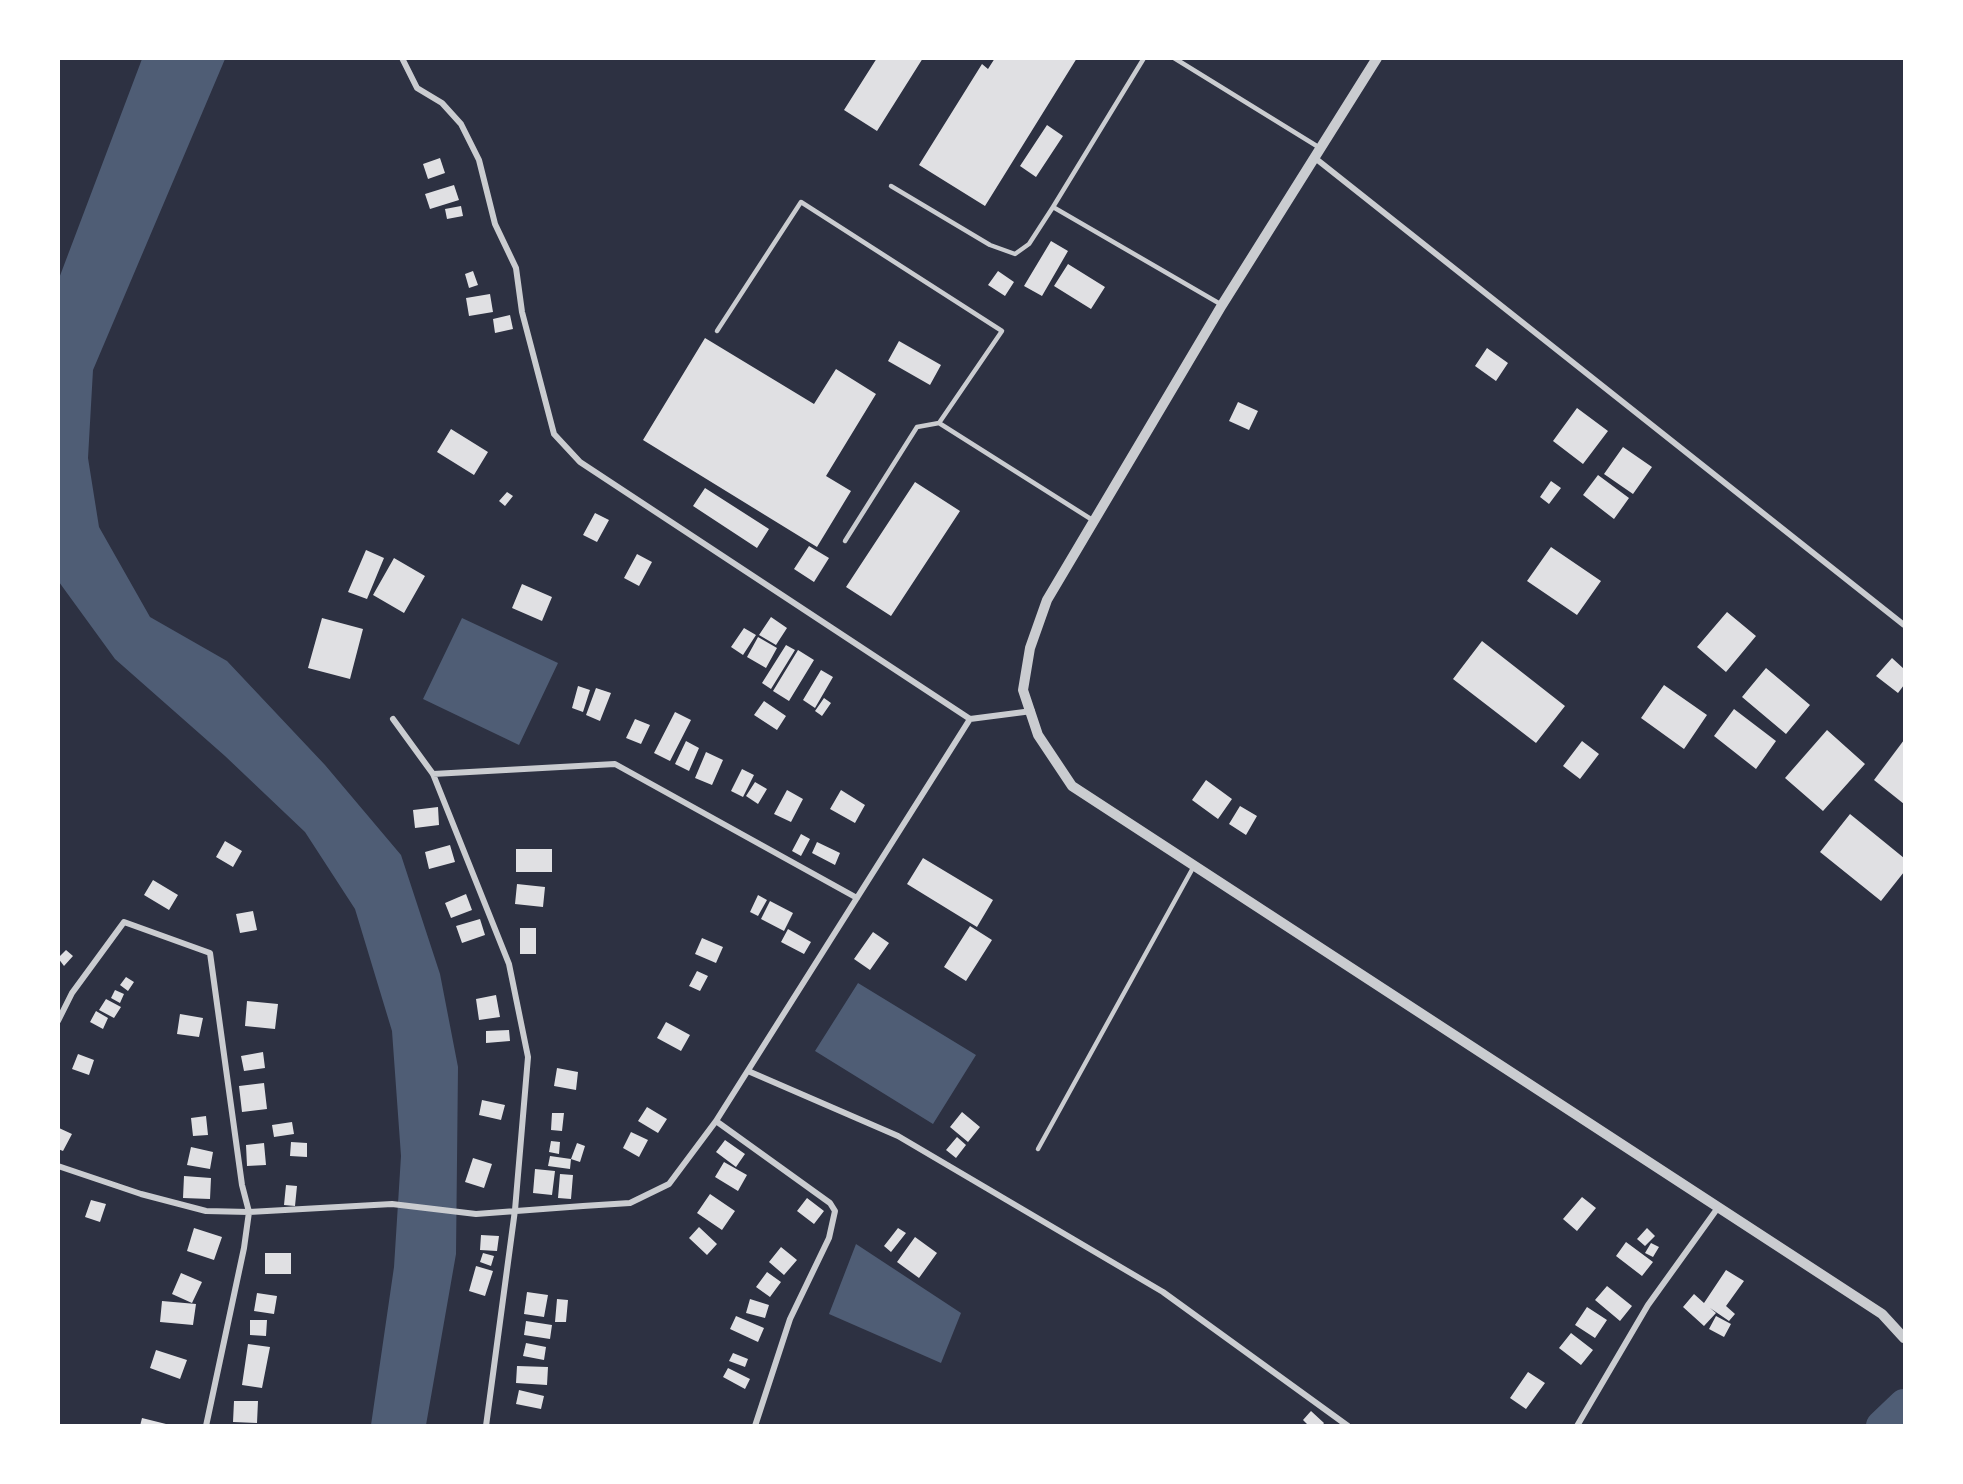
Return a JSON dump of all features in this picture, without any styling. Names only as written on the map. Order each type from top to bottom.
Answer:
[{"type":"street","points":[[402,58],[417,88],[442,103],[461,124],[479,160],[495,224],[516,268],[522,312],[554,434],[580,462],[970,719],[1032,711]]},
{"type":"street","points":[[1377,58],[1222,305],[1047,600],[1030,648],[1023,690],[1032,711],[1038,735],[1072,786],[1717,1209],[1882,1314],[1905,1338]]},
{"type":"street","points":[[1318,153],[1905,626]]},
{"type":"street","points":[[393,718],[433,774],[509,964],[528,1058],[515,1210],[486,1425]]},
{"type":"street","points":[[58,1166],[141,1194],[206,1211],[249,1212],[392,1204],[476,1214],[630,1203],[669,1184],[716,1121],[970,719]]},
{"type":"street","points":[[433,774],[615,764],[857,898]]},
{"type":"street","points":[[58,1021],[72,993],[124,922],[210,954],[242,1185],[249,1212],[239,1275],[206,1425]]},
{"type":"street","points":[[748,1071],[898,1136],[1163,1292],[1348,1425]]},
{"type":"street","points":[[716,1121],[830,1203],[835,1211],[829,1238],[790,1319],[755,1425]]},
{"type":"street","points":[[1577,1425],[1648,1305],[1717,1209]]},
{"type":"lane","points":[[891,186],[990,245],[1015,254],[1029,244],[1144,58]]},
{"type":"lane","points":[[1174,58],[1318,153]]},
{"type":"lane","points":[[717,331],[801,201],[1002,331],[939,423]]},
{"type":"lane","points":[[1053,207],[1222,305]]},
{"type":"lane","points":[[845,541],[917,427],[939,423],[1094,521]]},
{"type":"lane","points":[[1038,1149],[1194,866]]},
{"type":"water","points":[[142,59],[225,59],[93,370],[88,458],[99,527],[150,617],[227,661],[325,765],[401,855],[440,974],[458,1067],[456,1254],[426,1425],[371,1425],[394,1267],[401,1156],[392,1031],[355,909],[305,832],[225,756],[115,659],[59,582],[58,281]]},
{"type":"water","points":[[462,618],[558,663],[519,745],[423,699]]},
{"type":"water","points":[[858,983],[976,1055],[933,1124],[815,1051]]},
{"type":"water","points":[[856,1244],[961,1313],[941,1363],[829,1314]]},
{"type":"building","points":[[877,58],[923,58],[877,131],[844,110]]},
{"type":"building","points":[[995,58],[1077,58],[985,206],[919,165],[982,64],[988,69]]},
{"type":"building","points":[[1047,125],[1063,136],[1036,177],[1020,166]]},
{"type":"building","points":[[440,158],[445,173],[428,179],[423,164]]},
{"type":"building","points":[[454,185],[459,200],[430,209],[425,194]]},
{"type":"building","points":[[461,206],[463,216],[447,219],[445,209]]},
{"type":"building","points":[[1051,241],[1068,251],[1042,296],[1024,286]]},
{"type":"building","points":[[1068,264],[1105,287],[1091,309],[1054,286]]},
{"type":"building","points":[[473,271],[478,285],[469,288],[465,274]]},
{"type":"building","points":[[998,271],[1014,282],[1005,296],[988,285]]},
{"type":"building","points":[[490,294],[493,312],[469,316],[466,298]]},
{"type":"building","points":[[510,315],[513,329],[495,333],[493,319]]},
{"type":"building","points":[[705,338],[814,404],[836,369],[876,394],[826,476],[851,491],[817,547],[643,440]]},
{"type":"building","points":[[899,341],[941,365],[930,385],[888,361]]},
{"type":"building","points":[[1487,348],[1508,363],[1496,381],[1475,366]]},
{"type":"building","points":[[1238,402],[1258,411],[1249,430],[1229,421]]},
{"type":"building","points":[[1577,408],[1608,431],[1583,464],[1553,441]]},
{"type":"building","points":[[451,429],[488,452],[474,475],[437,452]]},
{"type":"building","points":[[1623,447],[1652,467],[1633,494],[1604,474]]},
{"type":"building","points":[[1598,475],[1629,498],[1614,519],[1583,495]]},
{"type":"building","points":[[1551,481],[1561,488],[1549,504],[1540,497]]},
{"type":"building","points":[[915,482],[960,511],[891,616],[846,587]]},
{"type":"building","points":[[705,488],[769,529],[757,548],[693,506]]},
{"type":"building","points":[[507,492],[513,496],[505,506],[499,501]]},
{"type":"building","points":[[595,513],[609,520],[597,542],[583,535]]},
{"type":"building","points":[[809,546],[829,558],[814,582],[794,569]]},
{"type":"building","points":[[1551,547],[1601,581],[1577,615],[1527,581]]},
{"type":"building","points":[[366,550],[384,558],[367,599],[348,592]]},
{"type":"building","points":[[637,554],[652,562],[639,586],[624,578]]},
{"type":"building","points":[[394,558],[425,576],[404,613],[373,595]]},
{"type":"building","points":[[522,584],[552,597],[542,621],[512,608]]},
{"type":"building","points":[[1727,612],[1756,636],[1726,672],[1697,647]]},
{"type":"building","points":[[771,617],[787,628],[776,645],[759,635]]},
{"type":"building","points":[[322,618],[363,629],[350,679],[308,668]]},
{"type":"building","points":[[744,628],[756,635],[743,655],[731,647]]},
{"type":"building","points":[[758,637],[777,648],[766,668],[747,657]]},
{"type":"building","points":[[1482,641],[1565,706],[1536,743],[1453,679]]},
{"type":"building","points":[[786,645],[795,650],[771,689],[762,683]]},
{"type":"building","points":[[798,650],[814,660],[789,701],[773,691]]},
{"type":"building","points":[[1892,658],[1904,669],[1904,685],[1898,693],[1876,676]]},
{"type":"building","points":[[1766,668],[1810,705],[1786,734],[1742,697]]},
{"type":"building","points":[[821,670],[833,677],[815,708],[803,700]]},
{"type":"building","points":[[1664,685],[1707,715],[1684,749],[1641,718]]},
{"type":"building","points":[[578,686],[590,690],[583,712],[572,708]]},
{"type":"building","points":[[596,688],[611,693],[600,721],[586,715]]},
{"type":"building","points":[[824,698],[831,703],[822,716],[815,711]]},
{"type":"building","points":[[764,701],[786,716],[777,730],[754,715]]},
{"type":"building","points":[[1734,709],[1776,741],[1756,769],[1714,736]]},
{"type":"building","points":[[675,712],[691,720],[670,761],[654,753]]},
{"type":"building","points":[[635,719],[650,725],[641,744],[626,738]]},
{"type":"building","points":[[1827,730],[1865,764],[1823,811],[1785,778]]},
{"type":"building","points":[[1904,740],[1904,804],[1874,780]]},
{"type":"building","points":[[686,741],[699,748],[689,771],[675,764]]},
{"type":"building","points":[[1582,741],[1599,754],[1580,779],[1563,766]]},
{"type":"building","points":[[706,752],[723,760],[712,785],[695,778]]},
{"type":"building","points":[[742,769],[754,775],[743,797],[731,791]]},
{"type":"building","points":[[1206,780],[1232,799],[1218,819],[1192,800]]},
{"type":"building","points":[[755,782],[767,789],[758,804],[746,796]]},
{"type":"building","points":[[787,790],[803,799],[791,822],[774,814]]},
{"type":"building","points":[[841,790],[865,805],[855,823],[830,809]]},
{"type":"building","points":[[1240,806],[1257,816],[1246,835],[1229,824]]},
{"type":"building","points":[[438,807],[439,825],[415,828],[413,810]]},
{"type":"building","points":[[1850,814],[1904,858],[1904,872],[1881,901],[1820,852]]},
{"type":"building","points":[[801,834],[810,839],[801,856],[792,851]]},
{"type":"building","points":[[225,841],[242,851],[233,867],[216,857]]},
{"type":"building","points":[[817,842],[840,853],[835,865],[812,853]]},
{"type":"building","points":[[450,845],[455,862],[429,869],[425,852]]},
{"type":"building","points":[[516,849],[552,849],[552,872],[516,872]]},
{"type":"building","points":[[923,858],[993,900],[977,927],[907,884]]},
{"type":"building","points":[[153,880],[178,895],[169,910],[144,895]]},
{"type":"building","points":[[517,884],[545,887],[543,907],[515,904]]},
{"type":"building","points":[[466,894],[472,910],[451,918],[445,903]]},
{"type":"building","points":[[758,895],[767,900],[758,916],[750,912]]},
{"type":"building","points":[[770,901],[793,913],[784,931],[761,919]]},
{"type":"building","points":[[253,911],[257,930],[240,933],[236,914]]},
{"type":"building","points":[[480,919],[485,935],[462,943],[456,926]]},
{"type":"building","points":[[970,926],[992,940],[966,981],[944,967]]},
{"type":"building","points":[[520,928],[536,928],[536,954],[520,954]]},
{"type":"building","points":[[788,929],[811,942],[804,954],[781,942]]},
{"type":"building","points":[[873,932],[889,943],[870,970],[854,959]]},
{"type":"building","points":[[702,938],[723,947],[716,963],[695,954]]},
{"type":"building","points":[[66,950],[73,956],[64,966],[58,958]]},
{"type":"building","points":[[697,971],[708,976],[700,991],[689,986]]},
{"type":"building","points":[[126,977],[134,982],[128,991],[120,985]]},
{"type":"building","points":[[115,990],[124,994],[120,1003],[111,998]]},
{"type":"building","points":[[496,995],[500,1017],[479,1020],[476,999]]},
{"type":"building","points":[[106,999],[121,1007],[114,1018],[99,1010]]},
{"type":"building","points":[[247,1001],[278,1004],[275,1029],[245,1026]]},
{"type":"building","points":[[96,1011],[108,1018],[103,1029],[90,1022]]},
{"type":"building","points":[[180,1014],[203,1018],[199,1037],[177,1034]]},
{"type":"building","points":[[666,1022],[690,1035],[681,1051],[657,1038]]},
{"type":"building","points":[[509,1030],[510,1041],[486,1043],[486,1031]]},
{"type":"building","points":[[263,1052],[265,1068],[244,1071],[241,1056]]},
{"type":"building","points":[[78,1054],[94,1060],[89,1075],[72,1069]]},
{"type":"building","points":[[557,1068],[578,1072],[576,1090],[554,1086]]},
{"type":"building","points":[[264,1083],[267,1109],[242,1112],[239,1086]]},
{"type":"building","points":[[482,1100],[505,1105],[501,1120],[479,1115]]},
{"type":"building","points":[[647,1107],[667,1119],[658,1133],[638,1121]]},
{"type":"building","points":[[962,1112],[980,1127],[968,1142],[950,1127]]},
{"type":"building","points":[[552,1113],[564,1113],[562,1131],[551,1130]]},
{"type":"building","points":[[206,1116],[208,1135],[193,1136],[191,1118]]},
{"type":"building","points":[[292,1122],[294,1134],[274,1137],[272,1125]]},
{"type":"building","points":[[59,1128],[72,1134],[63,1151],[58,1149]]},
{"type":"building","points":[[631,1132],[648,1140],[639,1157],[623,1148]]},
{"type":"building","points":[[957,1137],[966,1145],[956,1158],[946,1150]]},
{"type":"building","points":[[725,1140],[745,1154],[736,1167],[716,1152]]},
{"type":"building","points":[[551,1141],[560,1142],[559,1154],[549,1152]]},
{"type":"building","points":[[291,1142],[307,1143],[307,1157],[290,1156]]},
{"type":"building","points":[[264,1143],[266,1165],[247,1166],[246,1145]]},
{"type":"building","points":[[577,1143],[585,1146],[580,1162],[571,1159]]},
{"type":"building","points":[[191,1147],[213,1152],[210,1169],[187,1165]]},
{"type":"building","points":[[550,1156],[571,1159],[570,1169],[548,1166]]},
{"type":"building","points":[[473,1158],[492,1164],[484,1188],[465,1182]]},
{"type":"building","points":[[724,1162],[747,1175],[738,1191],[715,1177]]},
{"type":"building","points":[[535,1169],[555,1171],[552,1195],[533,1193]]},
{"type":"building","points":[[560,1174],[573,1175],[571,1199],[558,1198]]},
{"type":"building","points":[[184,1176],[211,1178],[210,1199],[183,1198]]},
{"type":"building","points":[[286,1185],[297,1186],[295,1206],[284,1205]]},
{"type":"building","points":[[710,1194],[735,1211],[722,1230],[697,1213]]},
{"type":"building","points":[[1582,1197],[1596,1208],[1577,1231],[1563,1219]]},
{"type":"building","points":[[807,1198],[824,1211],[814,1224],[797,1211]]},
{"type":"building","points":[[91,1200],[106,1204],[100,1222],[85,1217]]},
{"type":"building","points":[[699,1227],[717,1244],[707,1255],[689,1238]]},
{"type":"building","points":[[194,1228],[222,1237],[214,1260],[187,1251]]},
{"type":"building","points":[[898,1228],[906,1233],[891,1252],[884,1246]]},
{"type":"building","points":[[1647,1228],[1655,1236],[1645,1246],[1637,1239]]},
{"type":"building","points":[[481,1235],[499,1236],[497,1251],[480,1250]]},
{"type":"building","points":[[915,1237],[937,1253],[919,1278],[897,1262]]},
{"type":"building","points":[[1626,1242],[1653,1262],[1642,1276],[1616,1256]]},
{"type":"building","points":[[1651,1243],[1659,1247],[1653,1257],[1645,1253]]},
{"type":"building","points":[[781,1247],[797,1260],[784,1275],[769,1262]]},
{"type":"building","points":[[265,1253],[291,1253],[291,1274],[265,1274]]},
{"type":"building","points":[[483,1253],[494,1256],[491,1266],[480,1262]]},
{"type":"building","points":[[476,1266],[493,1271],[485,1296],[469,1291]]},
{"type":"building","points":[[1726,1270],[1744,1281],[1726,1306],[1735,1314],[1729,1321],[1710,1308],[1716,1313],[1704,1326],[1683,1307],[1694,1294],[1704,1303]]},
{"type":"building","points":[[767,1272],[781,1282],[770,1297],[756,1287]]},
{"type":"building","points":[[181,1273],[202,1282],[192,1303],[172,1294]]},
{"type":"building","points":[[1607,1286],[1632,1306],[1620,1321],[1595,1300]]},
{"type":"building","points":[[527,1292],[548,1295],[544,1317],[524,1314]]},
{"type":"building","points":[[257,1293],[277,1296],[274,1314],[254,1311]]},
{"type":"building","points":[[557,1299],[568,1300],[566,1322],[555,1322]]},
{"type":"building","points":[[750,1299],[769,1305],[765,1318],[746,1313]]},
{"type":"building","points":[[162,1301],[196,1304],[193,1325],[160,1322]]},
{"type":"building","points":[[1587,1307],[1607,1320],[1595,1338],[1575,1325]]},
{"type":"building","points":[[736,1316],[764,1328],[758,1342],[730,1329]]},
{"type":"building","points":[[1716,1316],[1731,1324],[1724,1337],[1709,1329]]},
{"type":"building","points":[[250,1320],[267,1320],[266,1336],[250,1335]]},
{"type":"building","points":[[526,1321],[552,1325],[550,1339],[524,1335]]},
{"type":"building","points":[[1571,1333],[1593,1350],[1581,1365],[1559,1348]]},
{"type":"building","points":[[526,1343],[546,1347],[544,1360],[523,1356]]},
{"type":"building","points":[[248,1344],[270,1347],[262,1388],[242,1385]]},
{"type":"building","points":[[156,1350],[187,1360],[180,1379],[150,1368]]},
{"type":"building","points":[[733,1353],[748,1359],[745,1367],[729,1361]]},
{"type":"building","points":[[517,1366],[548,1367],[547,1385],[516,1383]]},
{"type":"building","points":[[728,1368],[750,1379],[745,1389],[723,1377]]},
{"type":"building","points":[[1528,1372],[1545,1383],[1526,1409],[1510,1398]]},
{"type":"building","points":[[519,1390],[544,1396],[541,1409],[516,1404]]},
{"type":"building","points":[[234,1401],[258,1401],[257,1423],[233,1422]]},
{"type":"building","points":[[1311,1411],[1324,1423],[1322,1426],[1309,1426],[1303,1420]]},
{"type":"building","points":[[142,1418],[170,1425],[170,1426],[140,1426]]},
{"type":"waterway","points":[[1882,1426],[1904,1405]]}]
